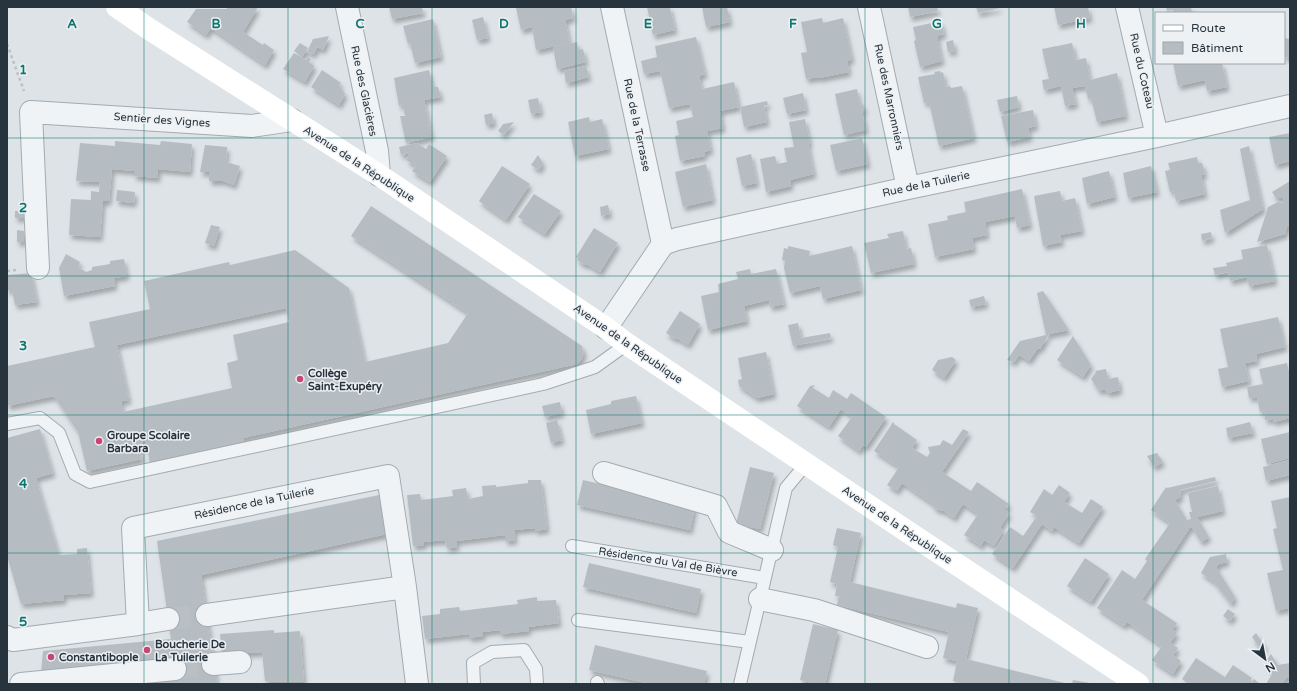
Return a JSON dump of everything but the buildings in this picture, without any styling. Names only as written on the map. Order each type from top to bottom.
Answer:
[{"type":"street","name":"Avenue de la République","points":[[116,7],[379,175],[606,328],[627,344],[1138,684]]},
{"type":"street","name":"Rue des Glacières","points":[[347,7],[377,152],[379,175]]},
{"type":"street","name":"Rue de la Terrasse","points":[[612,7],[663,244]]},
{"type":"street","name":"Rue des Marronniers","points":[[870,7],[908,188]]},
{"type":"street","name":"Rue du Coteau","points":[[1127,7],[1157,136]]},
{"type":"street","name":"Rue de la Tuilerie","points":[[663,244],[677,239],[908,188],[1157,136],[1290,106]]},
{"type":"street","name":"Sentier des Vignes","points":[[31,112],[252,126],[292,120]]},
{"type":"street","points":[[31,112],[38,268]]},
{"type":"street","points":[[606,328],[663,244]]},
{"type":"street","points":[[604,473],[716,506],[729,532],[772,550]]},
{"type":"street","name":"Résidence de la Tuilerie","points":[[138,624],[133,528],[388,476],[405,587],[417,684]]},
{"type":"street","points":[[207,615],[405,587]]},
{"type":"street","name":"Résidence du Val de Bièvre","points":[[763,589],[814,610],[926,647]]},
{"type":"street","points":[[7,638],[13,640],[168,619]]},
{"type":"street","points":[[213,664],[240,662]]},
{"type":"street","points":[[21,684],[175,669]]},
{"type":"lane","points":[[7,424],[40,418],[59,433],[75,474],[90,482],[543,384],[595,367],[627,344]]},
{"type":"lane","points":[[740,684],[786,488],[806,464]]},
{"type":"lane","name":"Résidence du Val de Bièvre","points":[[572,546],[763,589]]},
{"type":"lane","points":[[578,620],[750,642]]},
{"type":"lane","points":[[474,684],[473,663],[492,652],[524,650],[536,669],[537,684]]},
{"type":"path","points":[[7,44],[31,112]]},
{"type":"tunnel","points":[[168,619],[207,615]]},
{"type":"tunnel","points":[[175,669],[213,664]]},
{"type":"place","name":"Collège Saint-Exupéry","points":[[300,379]]},
{"type":"place","name":"Groupe Scolaire Barbara","points":[[99,441]]},
{"type":"place","name":"Boucherie De La Tuilerie","points":[[147,650]]},
{"type":"place","name":"Constantibople","points":[[51,657]]}]
